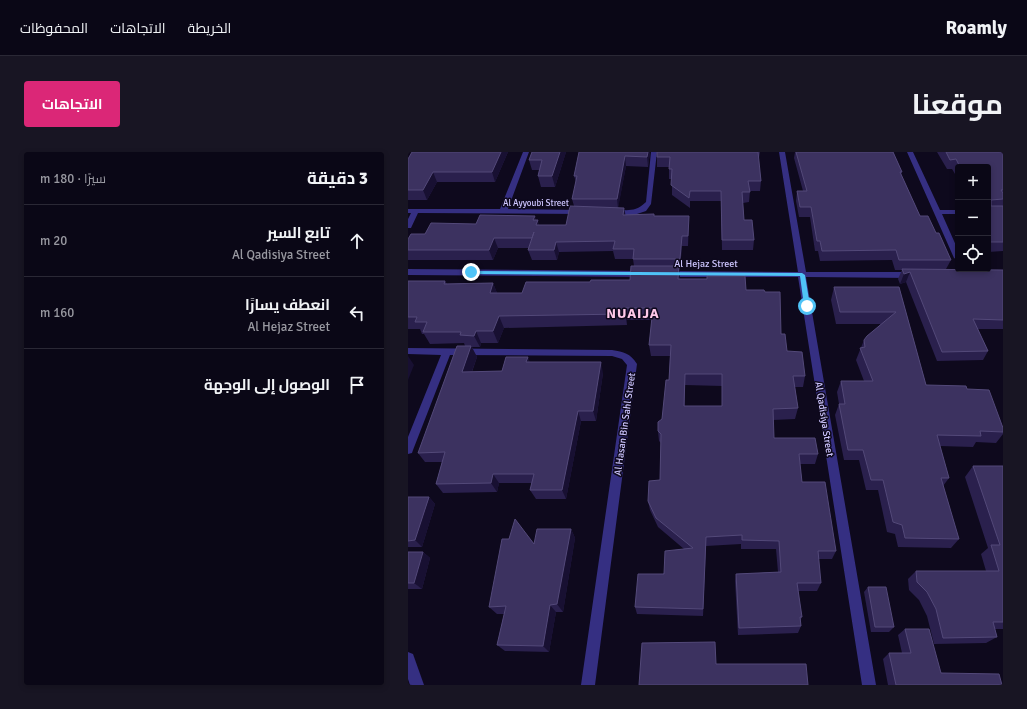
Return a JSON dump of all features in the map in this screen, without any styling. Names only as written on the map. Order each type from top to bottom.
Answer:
[{"type":"street","points":[[503,212],[526,152]]},
{"type":"street","points":[[603,212],[634,213],[643,209],[649,203],[654,152]]},
{"type":"street","name":"Al Qadisiya Street","points":[[782,152],[869,685]]},
{"type":"street","points":[[910,152],[955,251]]},
{"type":"street","name":"Al Ayyoubi Street","points":[[408,226],[412,211],[588,212]]},
{"type":"street","points":[[938,212],[955,212]]},
{"type":"street","name":"Al Hejaz Street","points":[[408,272],[919,275]]},
{"type":"street","name":"Al Hasan Bin Sahl Street","points":[[408,351],[612,353],[625,356],[632,364],[588,685]]},
{"type":"street","points":[[408,450],[447,352]]},
{"type":"street","points":[[408,659],[417,685]]},
{"type":"building","points":[[412,152],[501,152],[492,172],[433,172],[423,190],[408,190],[408,159]]},
{"type":"building","points":[[532,152],[560,152],[552,176],[538,176],[542,160],[529,160]]},
{"type":"building","points":[[579,152],[648,152],[647,157],[625,156],[617,199],[572,199],[577,176],[574,176]]},
{"type":"building","points":[[657,152],[758,152],[761,181],[748,181],[750,192],[742,192],[744,220],[752,220],[754,240],[722,240],[721,191],[690,191],[689,198],[671,185],[672,169],[669,169],[670,157],[657,157]]},
{"type":"building","points":[[796,152],[893,152],[902,172],[900,172],[920,216],[928,216],[936,233],[939,233],[951,260],[899,260],[896,250],[822,251],[820,241],[817,241],[811,207],[800,207],[797,191],[807,191]]},
{"type":"building","points":[[946,152],[1003,152],[1003,190],[1001,190],[1003,193],[1003,199],[991,200],[991,164],[958,164],[956,159],[950,160]]},
{"type":"building","points":[[570,206],[624,208],[623,215],[654,214],[654,216],[689,216],[688,236],[682,236],[680,259],[633,259],[634,249],[613,249],[615,241],[556,242],[554,250],[528,250],[532,238],[494,238],[489,250],[408,250],[408,239],[411,234],[425,234],[431,223],[476,224],[480,215],[535,216],[533,220],[538,220],[536,225],[566,225]]},
{"type":"building","points":[[991,206],[1003,206],[1003,242],[991,242]]},
{"type":"building","points":[[631,266],[679,266],[678,279],[707,279],[707,276],[745,276],[746,290],[780,292],[781,334],[785,334],[787,351],[802,352],[805,376],[793,376],[798,408],[773,409],[774,438],[815,438],[818,454],[799,454],[802,482],[825,482],[836,551],[818,551],[821,583],[797,583],[802,617],[800,617],[801,626],[739,628],[736,574],[781,572],[779,541],[742,540],[742,535],[706,537],[703,609],[635,607],[638,574],[664,574],[665,551],[693,548],[656,518],[648,501],[649,481],[660,480],[661,434],[658,431],[658,422],[662,419],[666,380],[669,380],[671,345],[649,345],[653,308],[625,308],[625,314],[499,316],[493,331],[476,331],[474,336],[460,335],[461,332],[423,332],[427,322],[415,322],[417,317],[408,317],[408,281],[445,281],[444,284],[493,283],[490,293],[522,293],[526,282],[590,282],[591,280],[630,280]],"holes":[[[685,374],[722,374],[722,406],[684,406]]]},
{"type":"building","points":[[902,269],[955,270],[955,272],[991,272],[991,270],[1003,270],[1003,320],[973,319],[988,351],[942,352],[910,272],[904,274]]},
{"type":"building","points":[[834,287],[899,287],[926,385],[966,386],[967,389],[989,390],[1003,428],[1003,432],[980,431],[981,436],[937,435],[949,478],[941,478],[959,539],[905,538],[902,525],[893,522],[883,480],[871,480],[863,450],[848,450],[839,404],[845,404],[841,381],[873,381],[860,348],[865,347],[864,340],[867,336],[896,312],[840,312]]},
{"type":"building","points":[[457,346],[471,346],[462,372],[502,371],[506,357],[528,357],[526,362],[601,362],[593,411],[578,411],[562,490],[530,490],[534,474],[493,474],[491,483],[436,484],[445,452],[418,453]]},
{"type":"building","points":[[973,466],[1003,466],[1003,622],[993,622],[997,637],[943,638],[936,609],[927,592],[917,582],[916,571],[999,571],[991,545],[1000,545]]},
{"type":"building","points":[[408,497],[429,497],[415,540],[408,541]]},
{"type":"building","points":[[515,519],[534,544],[537,529],[571,529],[557,604],[550,605],[543,646],[497,645],[506,606],[489,607],[502,539],[509,539]]},
{"type":"building","points":[[408,552],[423,552],[414,583],[408,583]]},
{"type":"building","points":[[868,587],[886,587],[894,627],[875,627]]},
{"type":"building","points":[[905,629],[929,629],[941,673],[999,674],[1002,685],[896,685],[889,653],[911,653]]},
{"type":"building","points":[[715,642],[716,664],[806,664],[808,685],[639,685],[642,643]]},
{"type":"district","name":"NUAIJA","points":[[633,313]]},
{"type":"route","points":[[471,272],[802,275],[807,306]]}]
